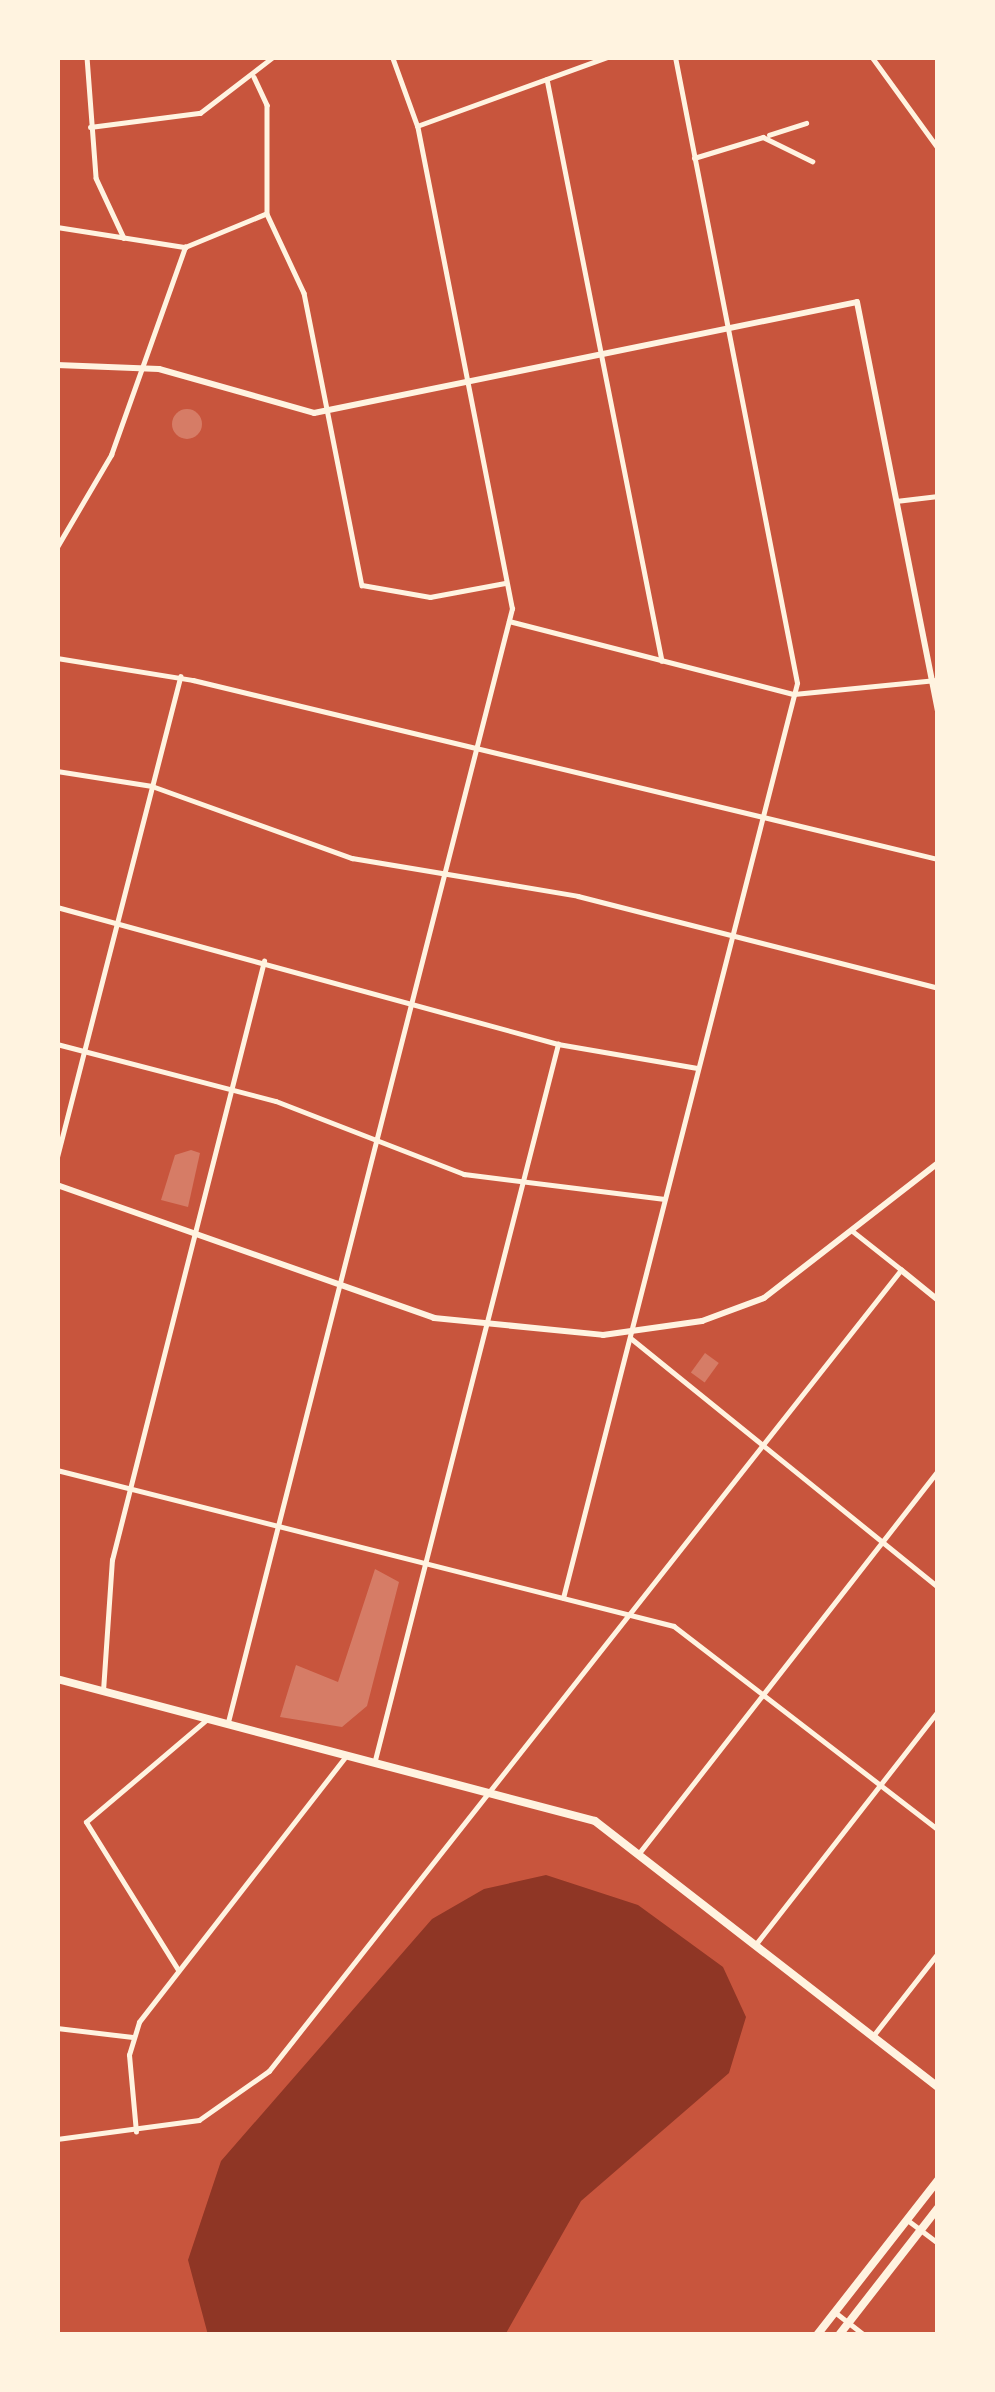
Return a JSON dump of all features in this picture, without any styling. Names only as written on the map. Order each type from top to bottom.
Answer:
[{"type":"main road","points":[[57,1679],[582,1814],[640,1852],[938,2087]]},
{"type":"main road","points":[[817,2335],[938,2180]]},
{"type":"main road","points":[[839,2335],[938,2208]]},
{"type":"street","points":[[124,238],[100,193],[90,127],[88,57],[158,57]]},
{"type":"street","points":[[90,127],[177,121],[254,77],[273,57]]},
{"type":"street","points":[[228,1722],[509,621],[507,583],[417,126],[392,57]]},
{"type":"street","points":[[417,126],[608,57]]},
{"type":"street","points":[[563,1598],[794,694],[675,57]]},
{"type":"street","points":[[872,57],[938,148]]},
{"type":"street","points":[[254,77],[267,105],[267,214],[298,273],[362,585],[430,597],[507,583]]},
{"type":"street","points":[[547,79],[662,661]]},
{"type":"street","points":[[694,158],[806,124]]},
{"type":"street","points":[[763,137],[812,161]]},
{"type":"street","points":[[57,227],[185,247],[267,214]]},
{"type":"street","points":[[57,547],[111,455],[185,247]]},
{"type":"street","points":[[57,365],[143,368],[287,412],[329,412],[856,302],[938,711]]},
{"type":"street","points":[[896,501],[938,496]]},
{"type":"street","points":[[509,621],[794,694],[935,681]]},
{"type":"street","points":[[57,658],[180,677],[476,751],[764,814],[938,860]]},
{"type":"street","points":[[57,1157],[180,677]]},
{"type":"street","points":[[57,772],[152,786],[314,849],[733,935],[938,988]]},
{"type":"street","points":[[57,907],[559,1044],[699,1068]]},
{"type":"street","points":[[103,1690],[110,1572],[264,961]]},
{"type":"street","points":[[57,1044],[232,1089],[376,1142],[522,1185],[665,1199]]},
{"type":"street","points":[[375,1760],[559,1044]]},
{"type":"street","points":[[57,1186],[339,1286],[485,1330],[631,1333],[745,1307],[853,1232],[938,1163]]},
{"type":"street","points":[[853,1232],[938,1300]]},
{"type":"street","points":[[57,2139],[136,2132],[208,2117],[269,2072],[901,1270]]},
{"type":"street","points":[[631,1333],[633,1348],[938,1587]]},
{"type":"street","points":[[57,1470],[682,1630],[938,1828]]},
{"type":"street","points":[[640,1852],[938,1470]]},
{"type":"street","points":[[756,1944],[938,1712]]},
{"type":"street","points":[[178,1970],[86,1822],[210,1718]]},
{"type":"street","points":[[136,2132],[132,2037],[178,1970],[348,1753]]},
{"type":"street","points":[[873,2036],[938,1953]]},
{"type":"street","points":[[57,2028],[132,2037]]},
{"type":"street","points":[[907,2219],[938,2243]]},
{"type":"street","points":[[835,2312],[864,2335]]},
{"type":"shaded area","points":[[546,1875],[638,1905],[723,1967],[746,2017],[729,2073],[581,2201],[505,2335],[208,2335],[188,2260],[221,2161],[432,1919],[484,1889]]},
{"type":"building","points":[[187,409],[202,424],[187,439],[172,424]]},
{"type":"building","points":[[191,1150],[200,1153],[188,1207],[161,1200],[175,1155]]},
{"type":"building","points":[[705,1353],[719,1363],[705,1382],[691,1372]]},
{"type":"building","points":[[375,1569],[399,1582],[367,1706],[342,1727],[280,1717],[296,1665],[338,1682]]}]
